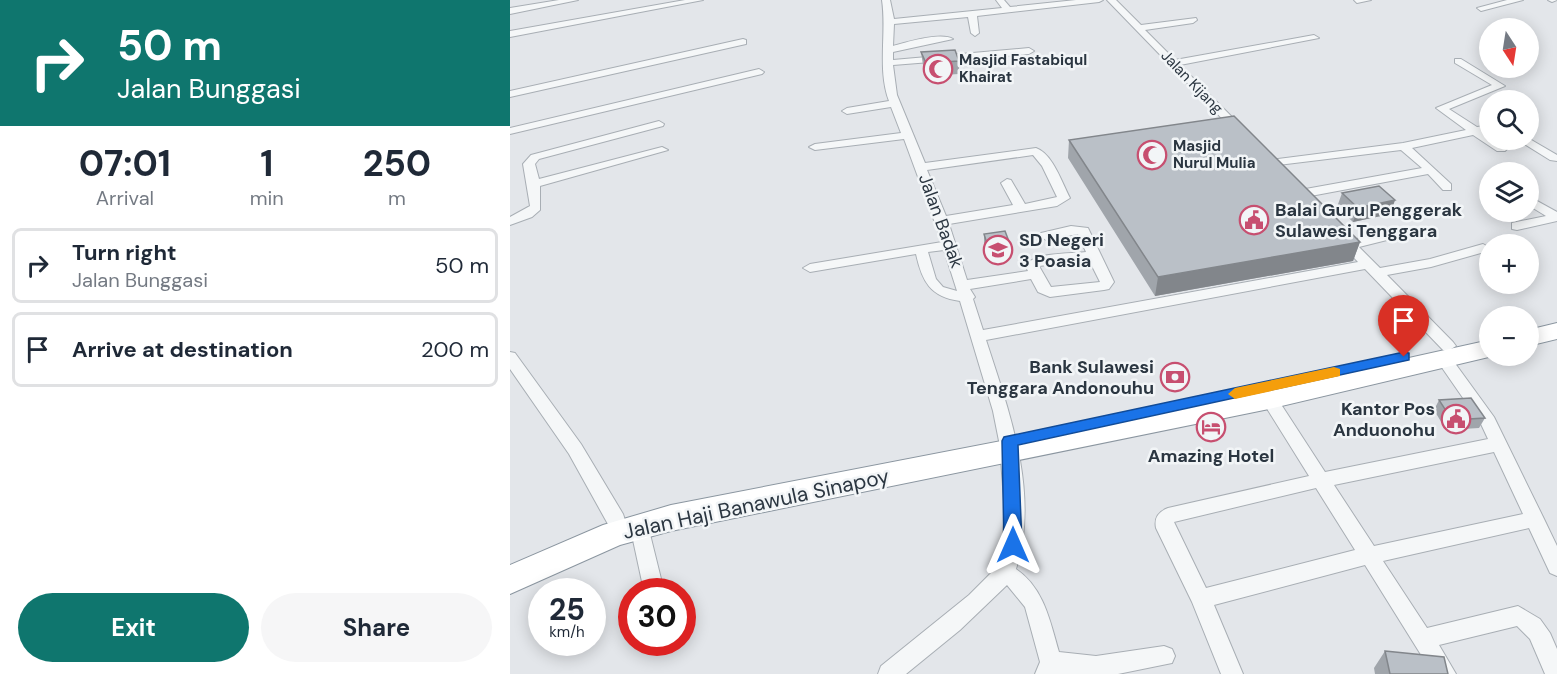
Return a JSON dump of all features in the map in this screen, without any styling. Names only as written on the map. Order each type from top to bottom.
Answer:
[{"type":"highway","points":[[1010,446],[1269,399],[1446,352],[1479,340]]},
{"type":"highway","points":[[1010,446],[1446,352],[1479,349]]},
{"type":"highway","name":"Jalan Haji Banawula Sinapoy","points":[[510,564],[559,549],[628,523],[745,502],[1010,446]]},
{"type":"highway","name":"Jalan Haji Banawula Sinapoy","points":[[510,580],[559,549]]},
{"type":"street","points":[[510,11],[574,0]]},
{"type":"street","points":[[510,34],[699,0]]},
{"type":"street","name":"Jalan Badak","points":[[886,0],[890,22],[889,50],[895,104],[951,245],[980,336],[1010,446],[1014,526],[1010,559],[1005,572]]},
{"type":"street","points":[[1000,0],[1008,10]]},
{"type":"street","points":[[890,22],[1099,0]]},
{"type":"street","name":"Jalan Kijang","points":[[1111,0],[1175,63],[1230,128],[1274,167],[1403,146]]},
{"type":"street","points":[[1357,1],[1367,0]]},
{"type":"street","points":[[1481,8],[1519,0]]},
{"type":"street","points":[[972,14],[975,33]]},
{"type":"street","points":[[1141,28],[1193,20]]},
{"type":"street","points":[[889,50],[916,36]]},
{"type":"street","points":[[1175,63],[1314,38]]},
{"type":"street","points":[[889,50],[918,42],[948,39]]},
{"type":"street","points":[[510,94],[743,42]]},
{"type":"street","points":[[889,50],[1029,51]]},
{"type":"street","points":[[1458,61],[1500,85],[1441,106],[1479,135]]},
{"type":"street","points":[[510,131],[759,72]]},
{"type":"street","points":[[847,111],[895,104]]},
{"type":"street","points":[[510,221],[528,214],[536,207],[529,164],[535,157],[659,124]]},
{"type":"street","points":[[1403,146],[1479,131]]},
{"type":"street","points":[[815,147],[908,135]]},
{"type":"street","points":[[1403,146],[1447,187]]},
{"type":"street","points":[[1539,149],[1554,158]]},
{"type":"street","points":[[534,184],[663,150]]},
{"type":"street","points":[[921,167],[1020,152],[1037,152],[1064,200],[942,221]]},
{"type":"street","points":[[1300,194],[1431,170]]},
{"type":"street","points":[[1007,183],[1021,208]]},
{"type":"street","points":[[1539,206],[1557,217]]},
{"type":"street","points":[[1517,226],[1557,217]]},
{"type":"street","points":[[1332,227],[1373,268],[1446,352],[1480,407],[1557,567]]},
{"type":"street","points":[[1046,236],[1080,230],[1085,234],[1107,282],[1104,285],[1050,292],[1043,290],[1032,266],[1035,263],[1094,255]]},
{"type":"street","points":[[1350,244],[1390,235]]},
{"type":"street","points":[[810,268],[951,245]]},
{"type":"street","points":[[921,249],[930,284],[936,290],[949,296],[1036,274]]},
{"type":"street","points":[[980,336],[1373,268],[1431,263],[1479,249]]},
{"type":"street","points":[[510,357],[628,523],[649,578]]},
{"type":"street","points":[[1269,399],[1371,555],[1444,674]]},
{"type":"street","points":[[1232,674],[1201,599],[1165,528],[1165,518],[1321,480],[1499,444]]},
{"type":"street","points":[[1201,599],[1371,555],[1535,519]]},
{"type":"street","points":[[889,674],[968,611],[1005,572],[1024,587],[1034,603],[1048,668],[1096,667],[1164,656]]},
{"type":"street","points":[[1422,639],[1518,616],[1527,620],[1535,628],[1556,674]]},
{"type":"building","points":[[955,50],[959,61],[926,63],[921,52]]},
{"type":"building","points":[[1234,116],[1360,242],[1158,277],[1069,140]]},
{"type":"building","points":[[1379,186],[1395,200],[1358,208],[1342,193]]},
{"type":"building","points":[[1005,231],[1011,247],[989,250],[984,234]]},
{"type":"building","points":[[1471,398],[1485,418],[1452,420],[1439,400]]},
{"type":"building","points":[[1385,651],[1444,657],[1448,674],[1390,674]]},
{"type":"slow traffic","points":[[1235,394],[1334,372]]},
{"type":"place","name":"Masjid Fastabiqul Khairat","points":[[938,69]]},
{"type":"place","name":"Masjid Nurul Mulia","points":[[1152,155]]},
{"type":"place","name":"Balai Guru Penggerak Sulawesi Tenggara","points":[[1254,220]]},
{"type":"place","name":"SD Negeri 3 Poasia","points":[[998,250]]},
{"type":"place","name":"Bank Sulawesi Tenggara Andonouhu","points":[[1175,377]]},
{"type":"place","name":"Kantor Pos Anduonohu","points":[[1456,419]]},
{"type":"place","name":"Amazing Hotel","points":[[1211,427]]},
{"type":"route","points":[[1013,545],[1010,441],[1404,357]]}]
